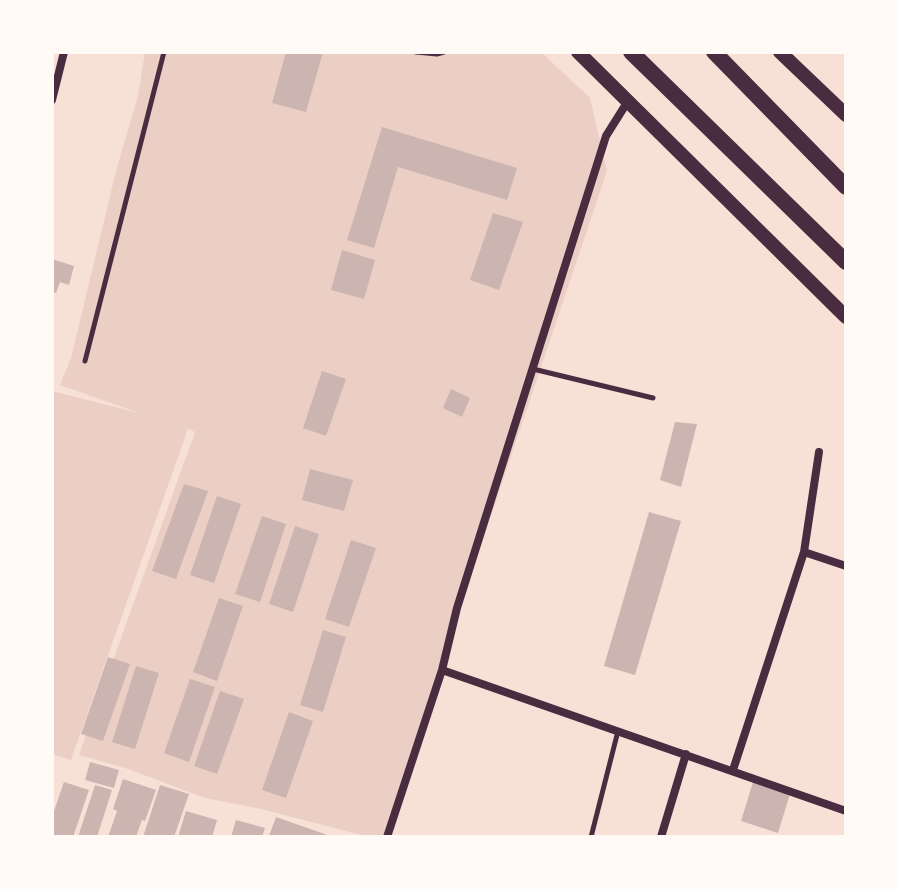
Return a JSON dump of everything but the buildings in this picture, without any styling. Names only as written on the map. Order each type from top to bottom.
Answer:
[{"type":"main road","points":[[578,52],[846,317]]},
{"type":"main road","points":[[631,52],[846,262]]},
{"type":"main road","points":[[714,52],[846,187]]},
{"type":"main road","points":[[780,52],[846,115]]},
{"type":"street","points":[[52,100],[64,52]]},
{"type":"street","points":[[387,837],[442,670],[457,608],[606,136],[628,101]]},
{"type":"street","points":[[733,770],[804,552],[819,452]]},
{"type":"street","points":[[804,552],[846,566]]},
{"type":"street","points":[[442,670],[846,811]]},
{"type":"street","points":[[661,837],[686,754]]},
{"type":"lane","points":[[85,361],[164,52]]},
{"type":"lane","points":[[416,52],[444,52]]},
{"type":"lane","points":[[532,369],[653,398]]},
{"type":"lane","points":[[591,837],[618,730]]},
{"type":"shaded area","points":[[145,52],[541,52],[590,98],[607,171],[383,837],[369,837],[205,798],[128,769],[79,755],[195,432],[188,429],[71,760],[52,754],[52,391],[139,413],[60,385],[71,358],[116,171],[138,96]]}]
